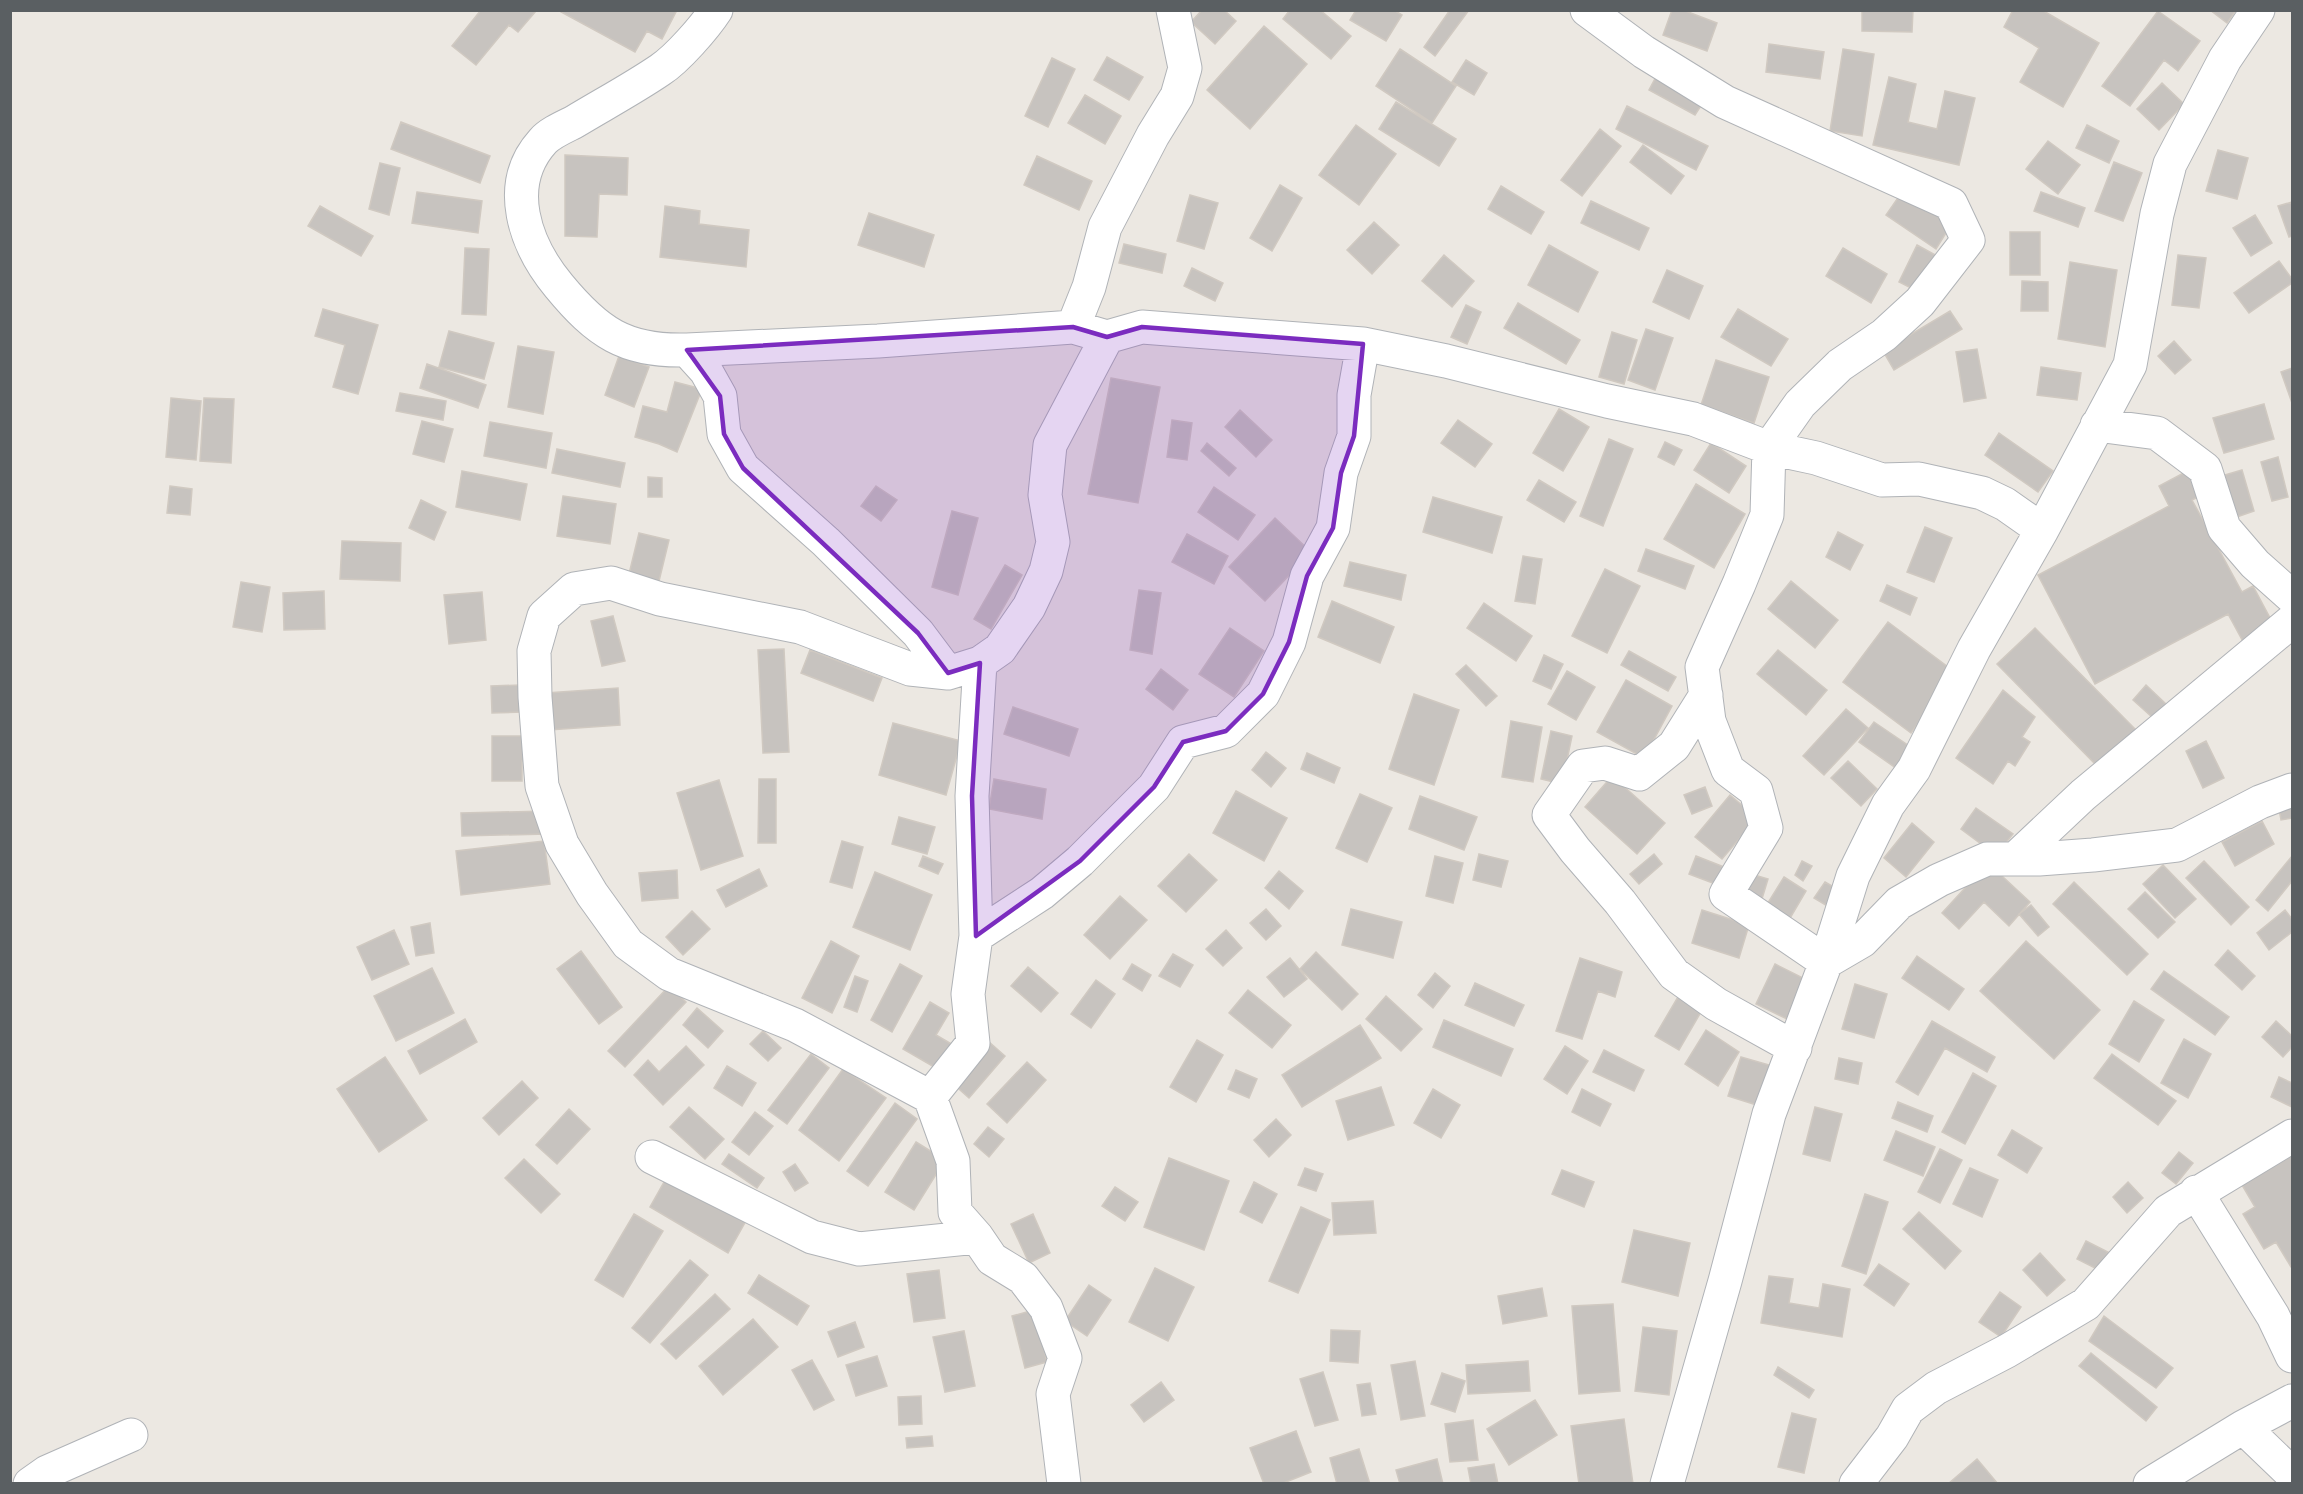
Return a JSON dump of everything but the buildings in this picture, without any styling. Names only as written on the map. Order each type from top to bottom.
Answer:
[{"type":"street","points":[[1073,327],[1089,287],[1104,227],[1153,135],[1177,96],[1185,68],[1173,10]]},
{"type":"street","points":[[1587,10],[1644,52],[1725,102],[1951,204],[1968,240],[1920,302],[1884,335],[1840,365],[1800,404],[1769,448],[1767,515],[1702,667],[1709,721],[1728,770],[1756,791],[1766,828],[1726,894],[1826,963]]},
{"type":"street","points":[[1667,1484],[1769,1114],[1826,963],[1853,876],[1888,805],[1914,769],[1974,649],[2042,530],[2130,366],[2157,214],[2170,164],[2224,59],[2258,10]]},
{"type":"street","points":[[709,14],[663,69],[543,140],[524,169],[521,209],[535,250],[555,281],[581,313],[619,340],[660,351],[878,341],[1073,327],[1107,337],[1142,327],[1363,344],[1446,361],[1607,401],[1693,419],[1769,448],[1816,458],[1882,480],[1919,479],[1982,493],[2006,504],[2042,530]]},
{"type":"street","points":[[1064,1484],[1053,1394],[1065,1358],[1046,1308],[1023,1278],[992,1259],[977,1237],[955,1212],[953,1161],[930,1097],[795,1025],[669,974],[628,944],[592,894],[562,844],[542,786],[534,651],[544,616],[574,589],[611,582],[660,599],[800,627],[910,669],[948,673],[980,663],[1000,649],[1029,607],[1046,571],[1053,542],[1045,495],[1050,445],[1107,337]]},
{"type":"street","points":[[976,936],[1042,893],[1080,861],[1154,787],[1183,742],[1226,731],[1263,694],[1289,642],[1307,576],[1333,528],[1341,473],[1354,435],[1354,395],[1363,344]]},
{"type":"street","points":[[687,350],[706,371],[720,396],[724,434],[743,468],[826,542],[918,633],[948,673]]},
{"type":"street","points":[[2097,425],[2157,433],[2205,469],[2224,528],[2254,564],[2292,597]]},
{"type":"street","points":[[2015,858],[2083,795],[2292,621]]},
{"type":"street","points":[[930,1097],[974,1043],[968,994],[976,936],[972,796],[980,663]]},
{"type":"street","points":[[1706,695],[1674,746],[1639,774],[1605,763],[1583,766],[1549,815],[1674,974],[1716,1004],[1795,1048]]},
{"type":"street","points":[[1826,963],[1862,940],[1899,903],[1939,880],[1988,859],[2093,855],[2177,845],[2260,802],[2292,790]]},
{"type":"street","points":[[1856,1484],[1892,1437],[1908,1409],[1936,1388],[2007,1351],[2086,1304],[2168,1210],[2292,1136]]},
{"type":"street","points":[[652,1157],[812,1237],[859,1249],[977,1237]]},
{"type":"street","points":[[2196,1192],[2273,1316],[2292,1356]]},
{"type":"street","points":[[2150,1484],[2243,1427],[2292,1401]]},
{"type":"street","points":[[2243,1427],[2292,1474]]},
{"type":"street","points":[[30,1484],[47,1472],[131,1435]]},
{"type":"highlighted area","points":[[1073,327],[1107,337],[1142,327],[1363,344],[1354,436],[1341,473],[1333,528],[1307,576],[1289,642],[1263,694],[1226,731],[1183,742],[1154,787],[1080,861],[976,936],[972,796],[980,663],[948,673],[918,633],[743,468],[724,434],[720,396],[687,350]]}]
